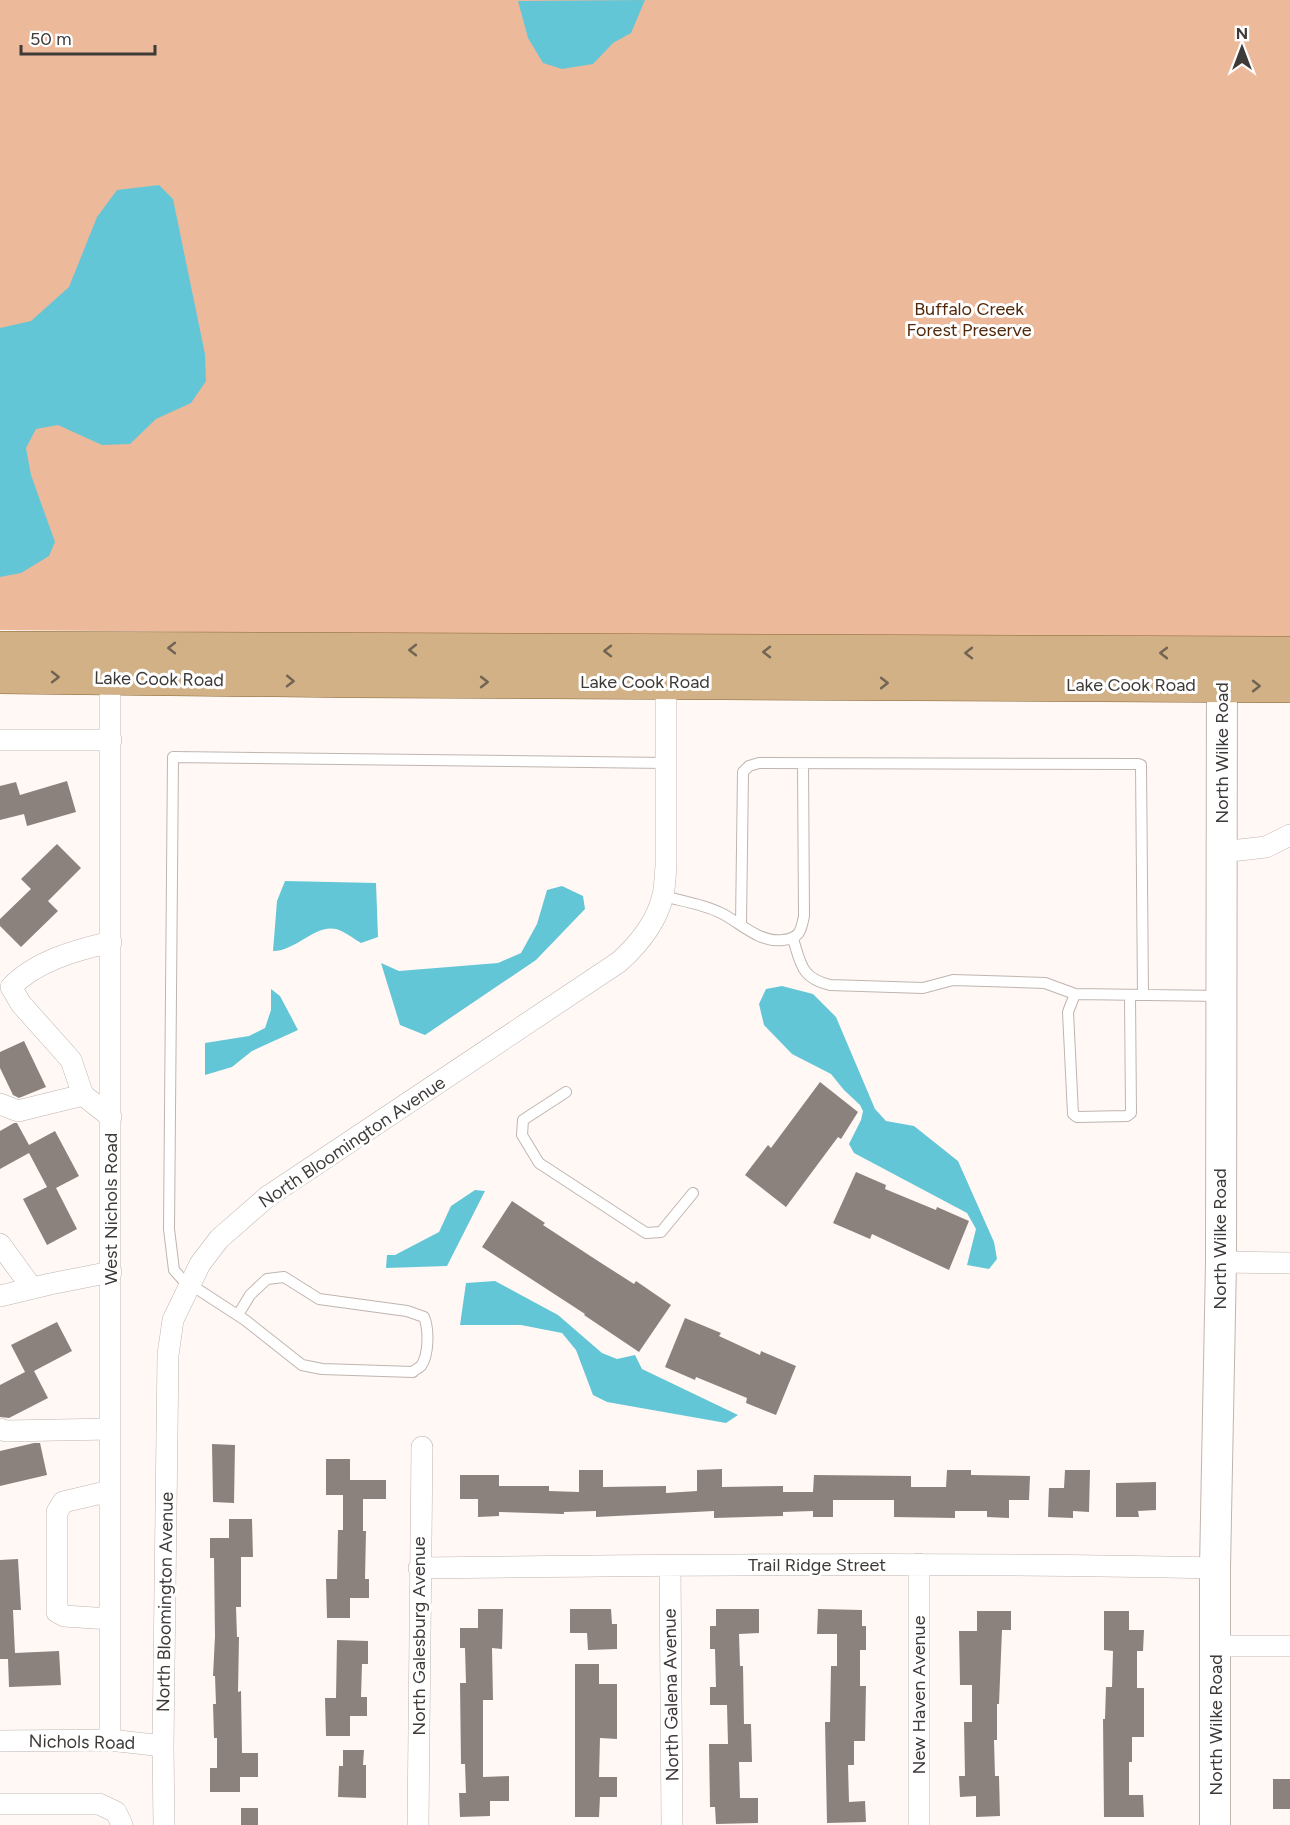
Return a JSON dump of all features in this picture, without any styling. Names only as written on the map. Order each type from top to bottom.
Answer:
[{"type":"main road","name":"Lake Cook Road","points":[[0,648],[110,663],[666,667],[1221,686],[1290,686]]},
{"type":"main road","name":"Lake Cook Road","points":[[666,667],[1290,653]]},
{"type":"main road","name":"Lake Cook Road","points":[[0,677],[110,663]]},
{"type":"street","name":"North Wilke Road","points":[[1215,1825],[1215,1568],[1221,1262],[1222,653]]},
{"type":"street","name":"West Nichols Road","points":[[110,663],[110,1740]]},
{"type":"street","name":"North Bloomington Avenue","points":[[163,1746],[168,1354],[173,1320],[200,1264],[219,1239],[267,1197],[620,962],[635,948],[649,928],[663,896],[666,866],[666,667]]},
{"type":"street","points":[[0,740],[111,740]]},
{"type":"street","points":[[1222,852],[1266,847],[1290,835]]},
{"type":"street","points":[[111,942],[78,949],[23,975],[12,987],[21,1004],[71,1060],[83,1095],[111,1117]]},
{"type":"street","points":[[0,1104],[18,1111],[83,1095]]},
{"type":"street","points":[[0,1244],[32,1288]]},
{"type":"street","points":[[1221,1262],[1290,1263]]},
{"type":"street","points":[[0,1296],[111,1272]]},
{"type":"street","points":[[0,1429],[6,1431],[110,1429]]},
{"type":"street","name":"North Galesburg Avenue","points":[[418,1825],[422,1447]]},
{"type":"street","points":[[110,1491],[63,1502],[57,1512],[57,1612],[64,1616],[110,1619]]},
{"type":"street","name":"New Haven Avenue","points":[[919,1564],[919,1825]]},
{"type":"street","name":"Trail Ridge Street","points":[[419,1568],[1058,1564],[1215,1568]]},
{"type":"street","name":"North Galena Avenue","points":[[670,1566],[672,1825]]},
{"type":"street","points":[[1216,1646],[1290,1646]]},
{"type":"street","name":"Nichols Road","points":[[0,1741],[110,1740],[163,1746]]},
{"type":"street","points":[[163,1746],[164,1825]]},
{"type":"street","points":[[0,1804],[99,1804],[116,1812],[122,1825]]},
{"type":"lane","points":[[238,1315],[250,1295],[267,1279],[284,1277],[319,1299],[407,1311],[424,1317],[428,1325],[425,1354],[420,1367],[412,1371],[322,1369],[302,1365],[238,1315],[190,1284],[174,1270],[169,1229],[173,757],[666,763]]},
{"type":"lane","points":[[741,924],[743,772],[749,766],[759,763],[1140,765],[1143,995]]},
{"type":"lane","points":[[663,896],[718,912],[773,942],[793,939],[801,931],[804,916],[803,764]]},
{"type":"lane","points":[[793,939],[804,972],[818,982],[830,985],[923,988],[953,980],[1045,984],[1075,994],[1221,996]]},
{"type":"lane","points":[[1075,994],[1068,1012],[1073,1114],[1077,1118],[1127,1116],[1131,1113],[1130,995]]},
{"type":"lane","points":[[566,1092],[523,1120],[522,1135],[539,1163],[646,1233],[661,1232],[693,1193]]},
{"type":"green space","name":"Buffalo Creek Forest Preserve","points":[[0,0],[1290,0],[1290,642],[0,630]]},
{"type":"water","points":[[645,0],[631,33],[613,43],[593,64],[562,69],[543,63],[528,38],[518,1]]},
{"type":"water","points":[[159,185],[173,199],[205,354],[206,381],[191,403],[156,419],[130,444],[102,445],[58,425],[36,429],[26,448],[31,475],[55,542],[49,556],[21,573],[0,577],[0,328],[31,321],[69,287],[97,217],[117,190]]},
{"type":"water","points":[[285,881],[376,883],[378,937],[361,943],[339,930],[328,929],[321,930],[290,947],[273,951],[277,901]]},
{"type":"water","points":[[562,886],[583,896],[585,909],[536,960],[425,1035],[400,1025],[381,963],[399,971],[498,963],[521,953],[537,924],[547,890]]},
{"type":"water","points":[[782,986],[813,994],[836,1017],[875,1109],[886,1121],[914,1126],[958,1161],[994,1242],[997,1259],[989,1269],[967,1265],[976,1229],[967,1213],[854,1153],[849,1144],[861,1120],[863,1111],[860,1105],[831,1074],[792,1054],[764,1025],[759,1004],[766,989]]},
{"type":"water","points":[[271,989],[280,996],[298,1030],[252,1051],[232,1067],[205,1075],[205,1043],[249,1036],[265,1028],[271,1010]]},
{"type":"water","points":[[475,1190],[485,1191],[447,1266],[386,1268],[387,1255],[395,1255],[439,1232],[451,1206]]},
{"type":"water","points":[[495,1281],[558,1315],[602,1353],[617,1359],[635,1355],[642,1369],[738,1415],[726,1423],[607,1402],[593,1395],[576,1350],[562,1333],[521,1325],[460,1325],[466,1283]]},
{"type":"building","points":[[67,781],[76,812],[27,826],[24,814],[0,820],[0,786],[16,782],[20,795]]},
{"type":"building","points":[[57,844],[81,868],[48,901],[58,911],[21,947],[0,926],[0,919],[31,889],[21,879]]},
{"type":"building","points":[[24,1041],[46,1087],[19,1098],[13,1095],[0,1068],[0,1052]]},
{"type":"building","points":[[820,1082],[858,1112],[841,1139],[838,1137],[786,1207],[745,1175],[768,1145],[771,1148]]},
{"type":"building","points":[[17,1123],[29,1145],[55,1131],[79,1176],[56,1188],[77,1229],[47,1245],[23,1199],[47,1187],[29,1153],[0,1169],[0,1131]]},
{"type":"building","points":[[856,1172],[886,1185],[885,1189],[969,1221],[949,1270],[872,1234],[870,1239],[833,1223]]},
{"type":"building","points":[[512,1201],[545,1223],[543,1225],[598,1261],[634,1284],[636,1281],[671,1305],[639,1352],[482,1247]]},
{"type":"building","points":[[685,1318],[721,1333],[719,1336],[760,1355],[761,1351],[796,1366],[776,1415],[746,1403],[747,1398],[665,1367]]},
{"type":"building","points":[[57,1322],[72,1351],[34,1371],[48,1398],[9,1418],[0,1417],[0,1385],[25,1372],[11,1345]]},
{"type":"building","points":[[40,1443],[47,1475],[0,1486],[0,1451]]},
{"type":"building","points":[[212,1444],[235,1445],[234,1503],[213,1502]]},
{"type":"building","points":[[326,1459],[350,1459],[350,1480],[386,1480],[386,1499],[363,1499],[363,1531],[366,1531],[365,1579],[369,1579],[369,1598],[350,1598],[350,1618],[327,1618],[326,1579],[337,1579],[338,1530],[343,1530],[343,1495],[326,1495]]},
{"type":"building","points":[[722,1469],[722,1487],[783,1486],[783,1492],[813,1492],[814,1475],[911,1476],[911,1487],[946,1487],[947,1470],[971,1470],[971,1475],[1030,1476],[1029,1500],[1009,1500],[1009,1518],[987,1517],[987,1511],[955,1511],[955,1518],[894,1517],[894,1500],[833,1500],[833,1517],[813,1517],[813,1511],[783,1512],[783,1516],[714,1518],[714,1511],[596,1517],[596,1511],[564,1512],[564,1514],[499,1512],[499,1516],[478,1517],[478,1499],[460,1499],[460,1475],[499,1475],[499,1486],[549,1486],[549,1491],[579,1492],[579,1470],[603,1470],[603,1487],[666,1486],[666,1493],[697,1491],[697,1470]]},
{"type":"building","points":[[1065,1470],[1090,1470],[1089,1512],[1073,1511],[1073,1518],[1048,1517],[1049,1488],[1064,1488]]},
{"type":"building","points":[[1156,1482],[1156,1510],[1138,1511],[1139,1517],[1116,1517],[1116,1483]]},
{"type":"building","points":[[229,1519],[252,1519],[253,1557],[241,1557],[241,1607],[236,1607],[242,1753],[258,1753],[258,1777],[240,1777],[240,1792],[210,1792],[210,1768],[217,1768],[217,1738],[214,1738],[213,1704],[216,1704],[215,1676],[213,1676],[214,1558],[210,1558],[210,1538],[229,1538]]},
{"type":"building","points":[[18,1559],[21,1610],[13,1610],[15,1653],[59,1651],[61,1685],[9,1687],[8,1659],[0,1659],[0,1560]]},
{"type":"building","points":[[478,1609],[503,1609],[502,1649],[492,1648],[493,1700],[483,1700],[483,1777],[509,1776],[509,1801],[490,1801],[490,1816],[460,1817],[459,1793],[466,1793],[465,1764],[461,1764],[460,1683],[466,1683],[465,1648],[460,1648],[460,1628],[478,1628]]},
{"type":"building","points":[[570,1609],[611,1609],[612,1624],[617,1624],[617,1649],[588,1650],[587,1633],[570,1633]]},
{"type":"building","points":[[716,1609],[759,1609],[759,1633],[739,1634],[740,1666],[743,1666],[744,1724],[751,1724],[752,1762],[739,1762],[740,1798],[758,1798],[758,1823],[716,1824],[715,1807],[710,1807],[709,1744],[728,1744],[727,1705],[710,1705],[710,1687],[716,1687],[715,1649],[710,1649],[710,1626],[716,1626]]},
{"type":"building","points":[[818,1609],[862,1610],[862,1626],[866,1626],[866,1650],[860,1650],[860,1686],[866,1686],[865,1741],[854,1741],[854,1765],[848,1765],[849,1802],[865,1801],[866,1822],[827,1823],[825,1722],[830,1722],[831,1666],[837,1666],[837,1634],[817,1634]]},
{"type":"building","points":[[977,1611],[1011,1611],[1011,1630],[1002,1630],[997,1740],[994,1740],[995,1776],[999,1776],[1000,1816],[976,1817],[976,1796],[960,1797],[959,1776],[965,1776],[964,1722],[972,1722],[972,1685],[960,1685],[959,1631],[977,1631]]},
{"type":"building","points":[[1104,1611],[1129,1611],[1129,1630],[1144,1630],[1143,1651],[1137,1651],[1137,1688],[1144,1688],[1144,1737],[1132,1737],[1129,1795],[1143,1795],[1144,1817],[1104,1817],[1103,1719],[1105,1719],[1106,1687],[1112,1687],[1113,1651],[1104,1650]]},
{"type":"building","points":[[337,1640],[368,1641],[368,1664],[362,1664],[361,1697],[367,1697],[367,1716],[350,1716],[350,1736],[326,1736],[325,1698],[336,1698]]},
{"type":"building","points":[[575,1664],[599,1664],[599,1684],[617,1684],[617,1739],[600,1738],[599,1777],[617,1777],[617,1797],[600,1797],[599,1817],[575,1817]]},
{"type":"building","points":[[343,1750],[364,1750],[366,1798],[338,1797],[339,1766],[343,1766]]},
{"type":"building","points":[[1273,1779],[1290,1779],[1290,1809],[1273,1809]]},
{"type":"building","points":[[241,1808],[258,1808],[258,1825],[241,1825]]}]
